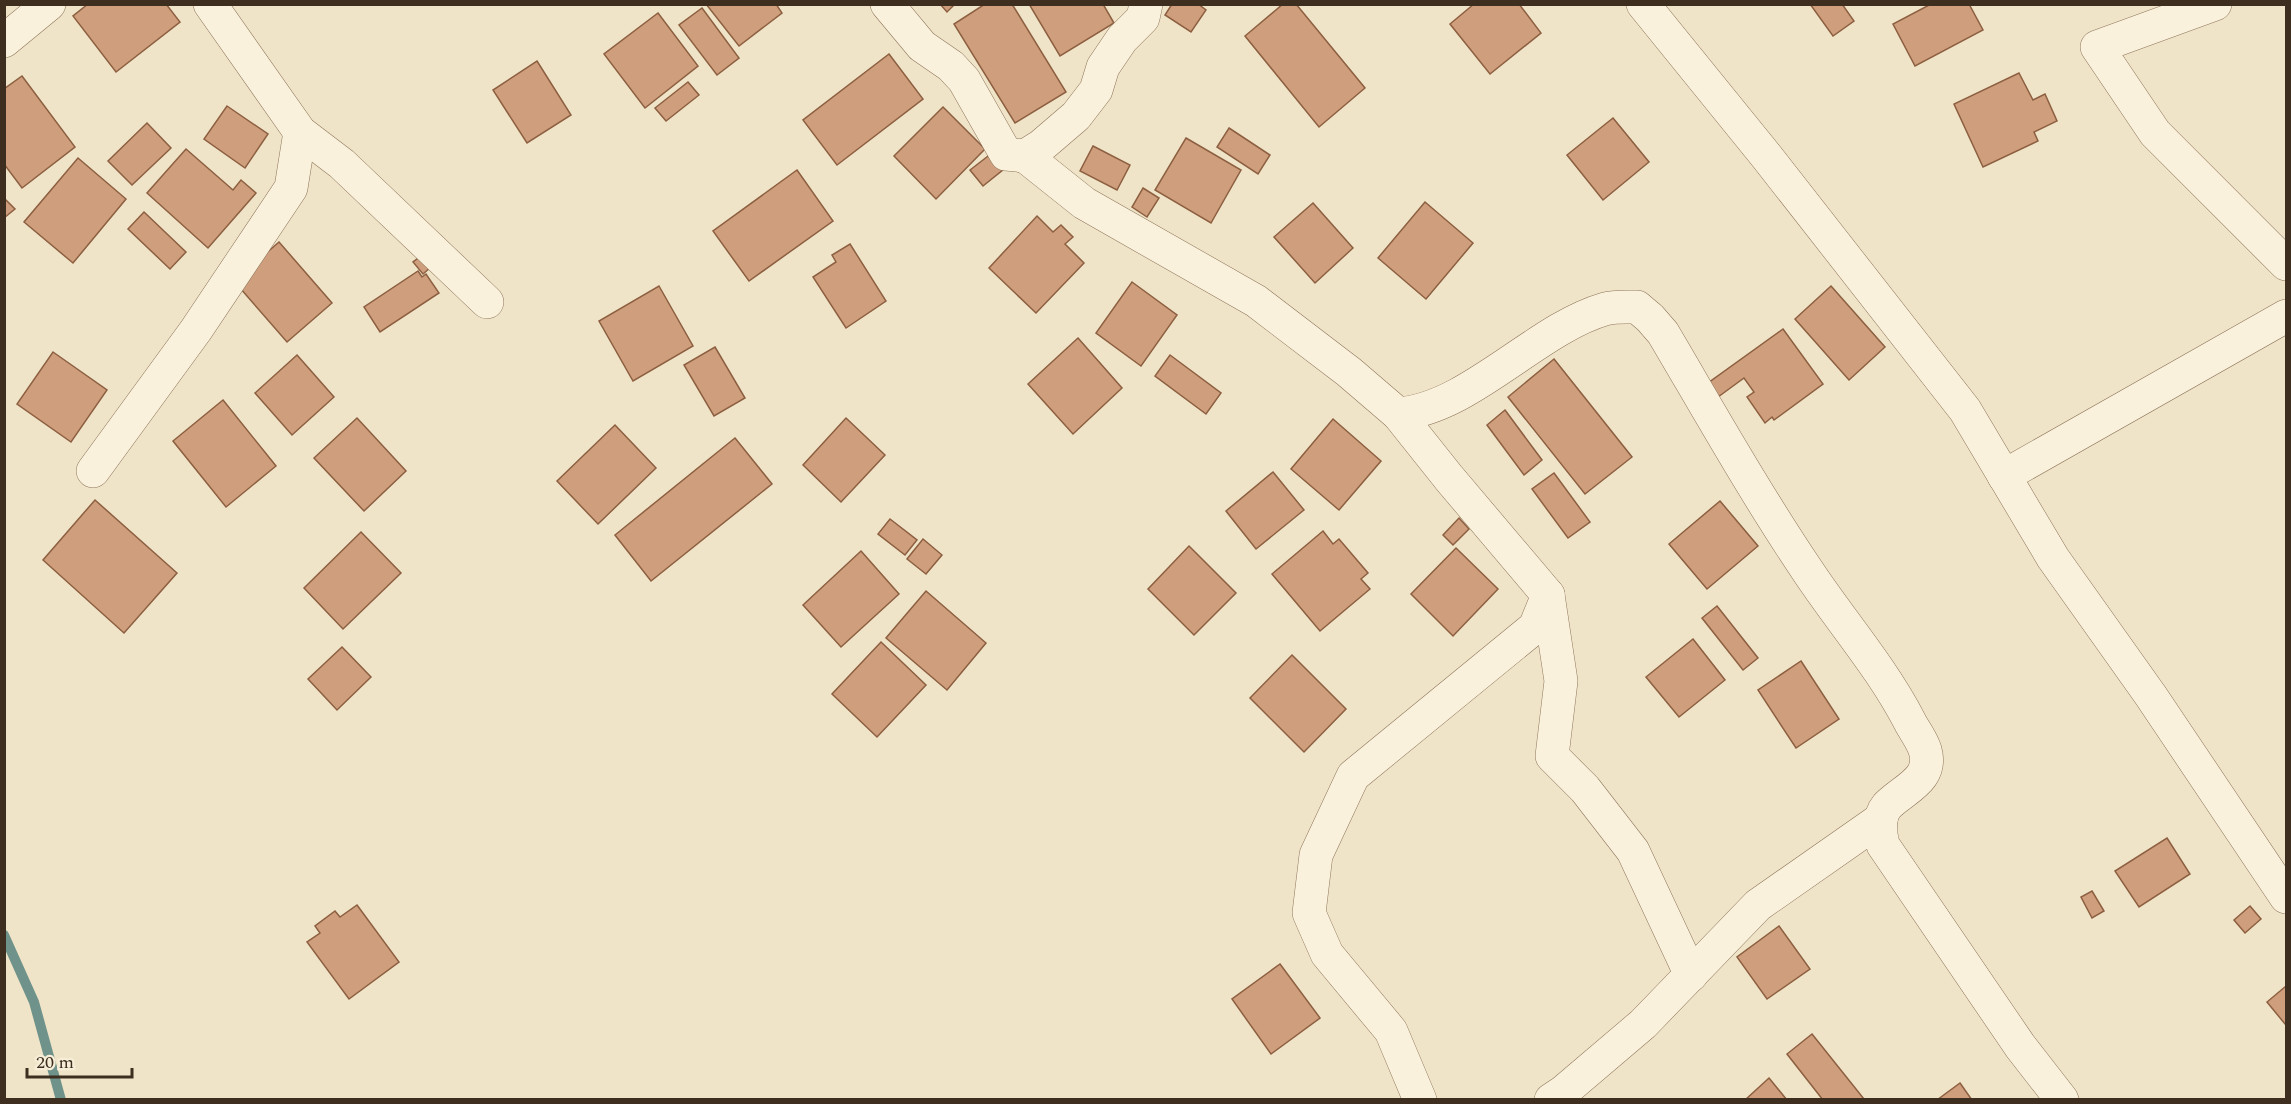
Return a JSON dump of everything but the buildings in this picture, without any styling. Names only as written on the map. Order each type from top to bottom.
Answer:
[{"type":"street","points":[[4,41],[49,4]]},
{"type":"street","points":[[210,4],[300,132],[342,164],[487,302]]},
{"type":"street","points":[[888,4],[922,46],[951,66],[964,80],[1006,154],[1024,156],[1084,203],[1256,301],[1349,372],[1398,414],[1548,595],[1561,681],[1552,756],[1585,789],[1633,851],[1691,975]]},
{"type":"street","points":[[1024,156],[1041,146],[1076,116],[1096,90],[1103,67],[1122,39],[1143,18],[1146,4]]},
{"type":"street","points":[[1643,4],[1767,157],[1965,410],[2053,558],[2151,696],[2286,897]]},
{"type":"street","points":[[2215,4],[2097,47],[2155,133],[2286,264]]},
{"type":"street","points":[[93,471],[196,330],[291,188],[300,132]]},
{"type":"street","points":[[1398,414],[1414,413],[1458,395],[1540,342],[1580,319],[1607,308],[1637,307],[1650,318],[1663,333],[1804,567],[1894,693],[1925,749],[1926,762],[1923,774],[1914,786],[1887,807],[1881,819],[1880,832],[1883,845],[2020,1046],[2062,1100]]},
{"type":"street","points":[[2004,476],[2286,316]]},
{"type":"street","points":[[1420,1100],[1390,1031],[1327,954],[1309,913],[1316,855],[1353,776],[1535,627],[1548,595]]},
{"type":"street","points":[[1551,1100],[1643,1024],[1758,905],[1881,819]]},
{"type":"waterway","points":[[4,935],[34,1002],[61,1100]]}]
